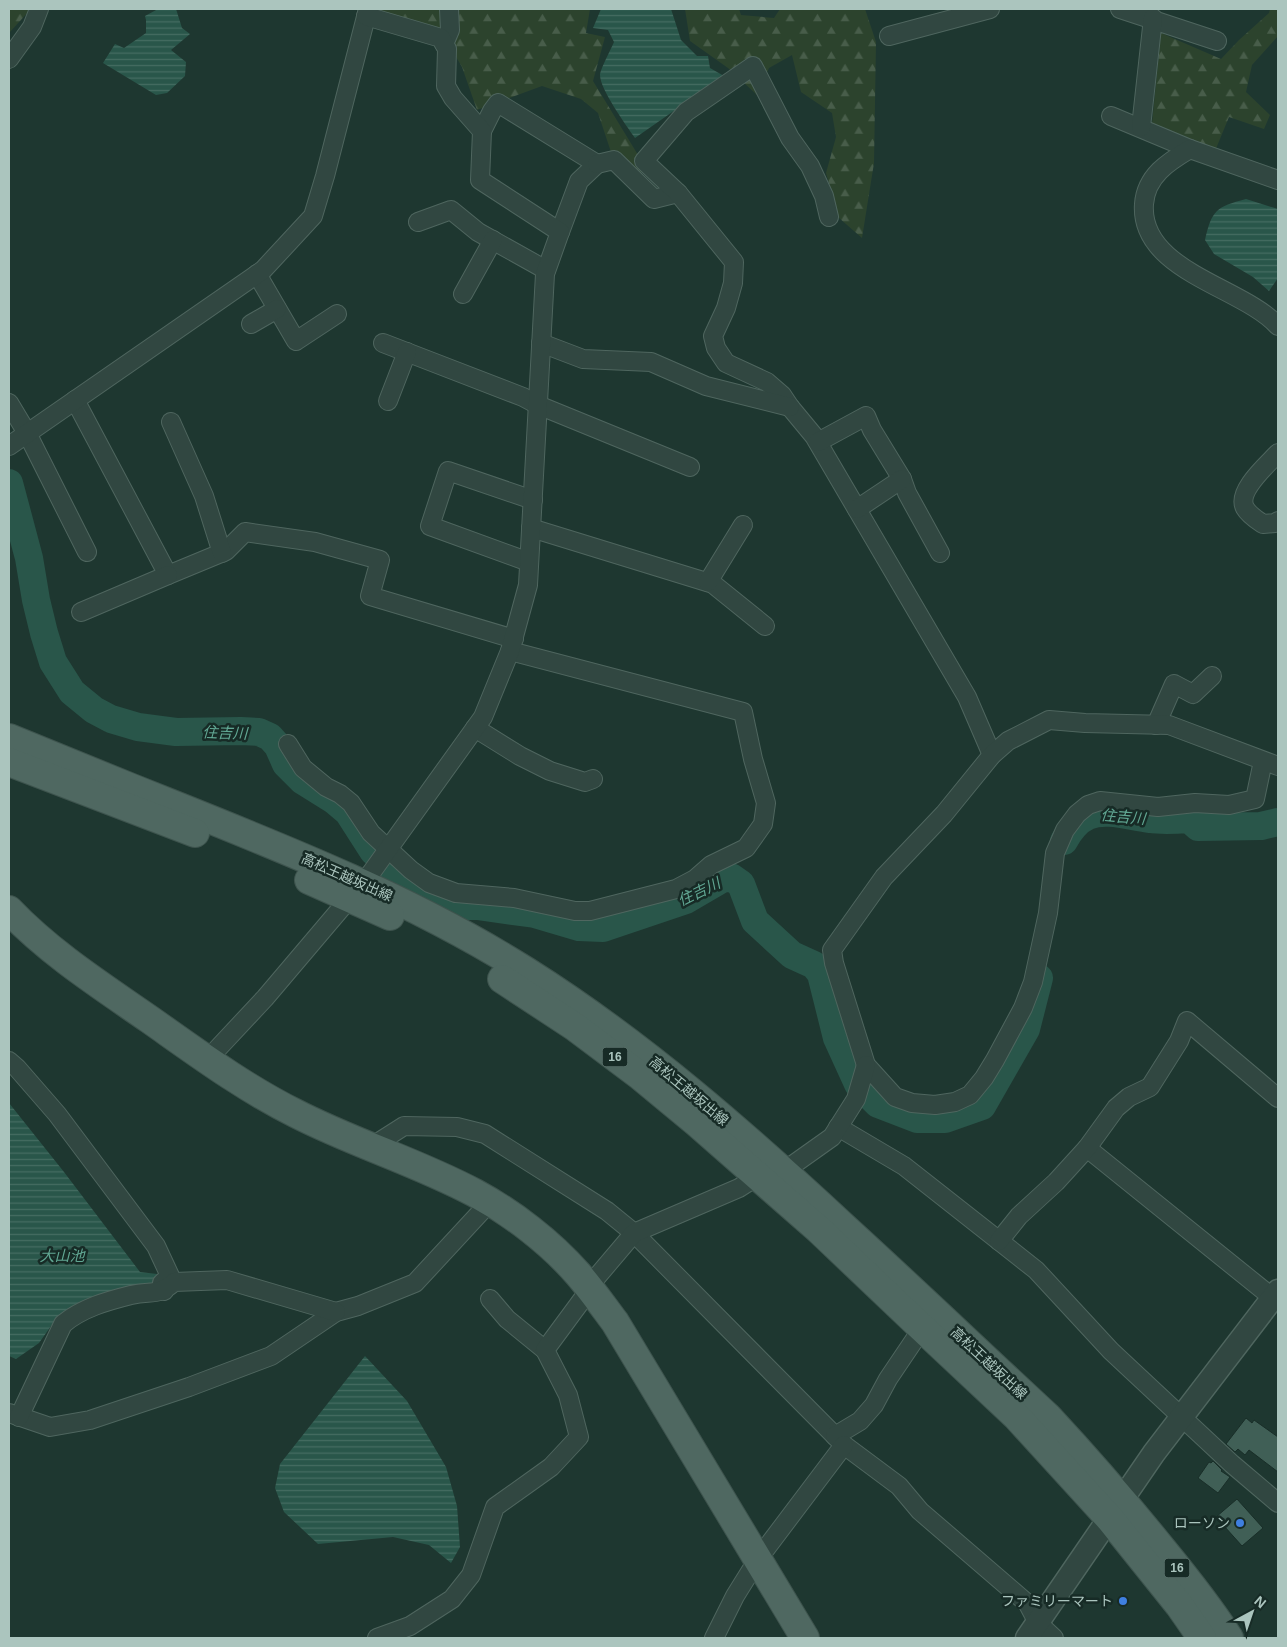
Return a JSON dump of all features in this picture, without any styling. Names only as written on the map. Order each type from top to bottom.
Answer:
[{"type":"main road","name":"高松王越坂出線","points":[[9,738],[237,829],[372,870],[458,931],[588,1012],[654,1061],[772,1175],[1048,1417],[1116,1509],[1178,1605],[1202,1638]]},
{"type":"main road","name":"高松王越坂出線","points":[[9,762],[230,846],[372,870]]},
{"type":"main road","points":[[9,910],[27,929],[66,962],[265,1097],[295,1113],[475,1193],[534,1234],[578,1274],[615,1322],[758,1558],[804,1638]]},
{"type":"main road","name":"高松王越坂出線","points":[[772,1175],[832,1242],[921,1328],[1116,1509],[1192,1587],[1229,1638]]},
{"type":"street","points":[[9,59],[32,27],[39,9]]},
{"type":"street","points":[[444,44],[450,30],[449,9]]},
{"type":"street","points":[[890,36],[990,9]]},
{"type":"street","points":[[1120,9],[1217,41]]},
{"type":"street","points":[[9,446],[263,270],[313,216],[367,12],[441,38],[447,48],[446,86],[453,98],[482,131]]},
{"type":"street","points":[[1141,127],[1152,18]]},
{"type":"street","points":[[829,217],[824,196],[810,166],[790,138],[753,66],[686,112],[644,161],[678,193],[734,262],[733,283],[726,308],[713,336],[716,348],[726,363],[767,382],[782,395],[818,442],[967,698],[992,754]]},
{"type":"street","points":[[560,232],[480,180],[482,131],[492,111],[498,103],[597,164]]},
{"type":"street","points":[[1111,116],[1190,149],[1278,180]]},
{"type":"street","points":[[1190,149],[1174,158],[1154,176],[1145,191],[1143,213],[1148,230],[1157,246],[1187,270],[1264,314],[1278,326]]},
{"type":"street","points":[[208,1060],[265,998],[372,870],[483,718],[512,645],[528,585],[546,270],[579,181],[597,164],[614,160],[654,199],[678,193]]},
{"type":"street","points":[[418,222],[451,210],[478,232],[546,270]]},
{"type":"street","points":[[463,294],[493,240]]},
{"type":"street","points":[[257,274],[296,341],[337,314]]},
{"type":"street","points":[[251,324],[277,308]]},
{"type":"street","points":[[383,343],[523,397],[538,405],[690,467]]},
{"type":"street","points":[[541,343],[583,358],[650,362],[706,386],[790,407]]},
{"type":"street","points":[[388,401],[407,352]]},
{"type":"street","points":[[75,400],[168,575]]},
{"type":"street","points":[[9,403],[27,433],[87,552]]},
{"type":"street","points":[[818,442],[866,416],[872,430],[902,478],[907,493],[940,553]]},
{"type":"street","points":[[171,422],[204,496],[222,553]]},
{"type":"street","points":[[1278,453],[1249,485],[1244,498],[1244,506],[1248,513],[1263,524],[1278,521]]},
{"type":"street","points":[[530,562],[430,526],[448,471],[533,500]]},
{"type":"street","points":[[857,509],[902,478]]},
{"type":"street","points":[[708,582],[743,525]]},
{"type":"street","points":[[531,528],[713,584],[765,626]]},
{"type":"street","points":[[81,612],[222,553],[245,532],[315,542],[380,560],[370,596],[512,645],[743,712],[766,803],[763,824],[746,848],[711,865],[695,879],[676,889],[590,911],[575,911],[514,898],[456,893],[429,883],[411,870],[372,870]]},
{"type":"street","points":[[1156,725],[1174,684],[1193,694],[1212,676]]},
{"type":"street","points":[[1049,720],[1156,725],[1169,725],[1271,764],[1254,799],[1229,804],[1195,803],[1158,807],[1100,801],[1088,806],[1077,814],[1065,830],[1055,853],[1048,913],[1033,982],[1023,1008],[995,1060],[970,1095],[955,1102],[935,1105],[912,1102],[895,1097],[866,1065],[834,963],[832,950],[884,877],[944,814],[992,754],[1008,741],[1049,720]]},
{"type":"street","points":[[475,728],[520,756],[550,771],[585,782],[593,779]]},
{"type":"street","points":[[288,744],[303,768],[326,787],[340,794],[350,803],[372,834],[372,870]]},
{"type":"street","points":[[999,1241],[1019,1216],[1056,1182],[1086,1148],[1116,1108],[1129,1097],[1150,1087],[1179,1042],[1187,1021],[1278,1098]]},
{"type":"street","points":[[9,1061],[57,1114],[156,1246],[170,1276],[162,1282],[164,1291]]},
{"type":"street","points":[[545,1350],[590,1289],[594,1279],[634,1234],[750,1181],[772,1175],[794,1164],[832,1137],[856,1099],[866,1065]]},
{"type":"street","points":[[371,1147],[404,1126],[457,1127],[485,1134],[607,1211],[634,1234],[840,1440],[899,1486],[920,1510],[1028,1604],[1032,1631]]},
{"type":"street","points":[[838,1127],[904,1166],[1036,1270],[1111,1351],[1180,1417],[1278,1503]]},
{"type":"street","points":[[1032,1631],[1180,1417],[1276,1295],[1086,1148]]},
{"type":"street","points":[[336,1312],[227,1280],[174,1282],[164,1291],[134,1294],[101,1303],[73,1315],[63,1324],[14,1415],[50,1427],[90,1420],[189,1387],[271,1356],[336,1312],[358,1306],[416,1283],[490,1202]]},
{"type":"street","points":[[377,1638],[410,1626],[452,1598],[471,1575],[495,1507],[551,1467],[579,1437],[568,1395],[545,1350],[507,1319],[490,1299]]},
{"type":"street","points":[[714,1638],[735,1596],[758,1558],[840,1440],[874,1405],[888,1379],[921,1328]]},
{"type":"street","points":[[1032,1631],[1054,1638]]},
{"type":"green space","points":[[9,9],[31,9],[9,33]]},
{"type":"green space","points":[[379,9],[590,9],[586,33],[605,37],[593,81],[649,173],[634,171],[611,152],[598,113],[581,99],[542,86],[477,110],[462,67],[442,33],[378,11]]},
{"type":"green space","points":[[685,9],[739,9],[741,15],[774,18],[780,9],[865,9],[876,42],[874,163],[862,238],[839,218],[826,173],[836,137],[832,113],[801,92],[792,55],[769,68],[757,95],[728,68],[690,41]]},
{"type":"green space","points":[[1270,9],[1278,9],[1278,36],[1252,65],[1246,92],[1270,115],[1264,129],[1229,117],[1215,151],[1152,124],[1161,33],[1221,59],[1269,13]]},
{"type":"water","points":[[158,9],[176,9],[182,28],[190,34],[171,50],[186,62],[185,76],[167,93],[156,95],[103,63],[115,44],[124,48],[146,33],[145,16]]},
{"type":"water","points":[[601,9],[671,9],[681,40],[697,56],[708,56],[710,68],[724,76],[635,138],[614,107],[601,81],[600,72],[614,42],[608,30],[593,28]]},
{"type":"water","points":[[1246,199],[1278,209],[1278,278],[1269,291],[1253,277],[1214,254],[1205,240],[1210,222],[1217,211]]},
{"type":"water","points":[[1190,808],[1211,811],[1217,819],[1203,823],[1241,823],[1278,817],[1278,829],[1258,832],[1188,828]]},
{"type":"water","name":"大山池","points":[[9,1103],[140,1272],[157,1274],[158,1282],[97,1296],[56,1319],[39,1343],[16,1359],[9,1356]]},
{"type":"water","points":[[365,1356],[407,1401],[446,1467],[457,1506],[460,1547],[451,1563],[429,1545],[393,1537],[318,1544],[284,1512],[275,1488],[280,1464]]},
{"type":"building","points":[[1246,1418],[1252,1423],[1254,1420],[1278,1437],[1278,1472],[1249,1450],[1245,1455],[1238,1449],[1235,1452],[1226,1444]]},
{"type":"building","points":[[1213,1461],[1221,1471],[1230,1477],[1218,1493],[1198,1478],[1209,1462]]},
{"type":"building","points":[[1237,1499],[1263,1528],[1242,1546],[1216,1517]]},
{"type":"waterway","name":"住吉川","points":[[9,483],[29,558],[44,633],[53,662],[72,692],[94,710],[111,719],[138,727],[176,732],[259,732],[270,737],[278,746],[286,764],[303,781],[335,801],[348,812],[373,851],[392,868],[425,892],[453,906],[477,906],[535,914],[579,927],[603,928],[686,900],[722,879],[731,877],[741,884],[755,921],[792,955],[814,965],[821,974],[837,1038],[858,1084],[878,1104],[917,1119],[945,1119],[982,1106],[1026,1029],[1039,978]]},
{"type":"waterway","name":"住吉川","points":[[1064,841],[1081,820],[1088,816],[1103,813],[1160,820],[1189,819],[1198,827],[1261,826],[1278,822]]},
{"type":"place","name":"ローソン","points":[[1240,1523]]},
{"type":"place","name":"ファミリーマート","points":[[1123,1601]]}]
